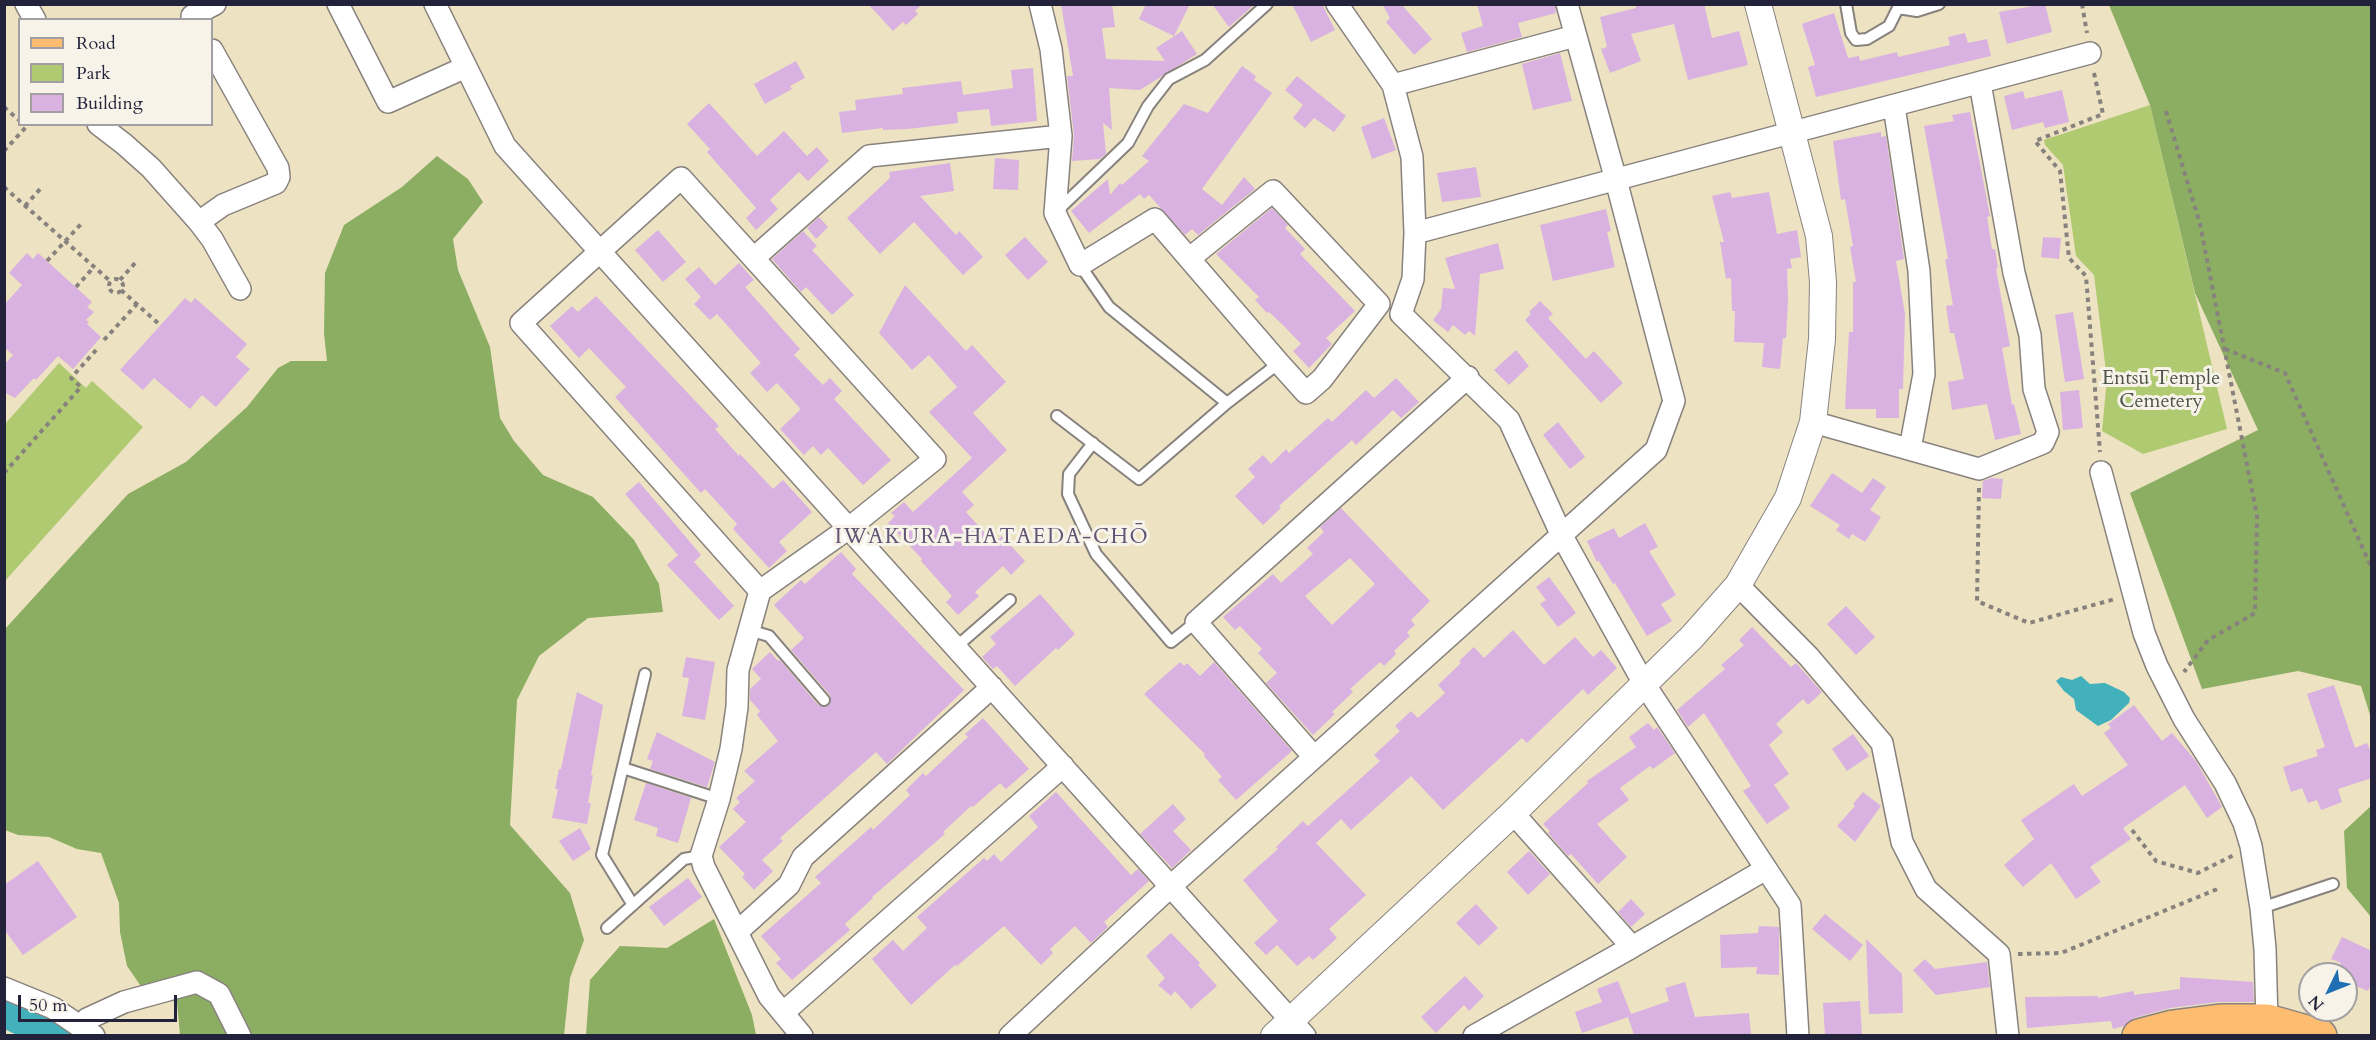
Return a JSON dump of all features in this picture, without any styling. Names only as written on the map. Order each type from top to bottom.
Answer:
[{"type":"main road","points":[[2139,1035],[2173,1027],[2220,1021],[2267,1021],[2320,1035]]},
{"type":"street","points":[[26,4],[34,18]]},
{"type":"street","points":[[190,13],[215,4]]},
{"type":"street","points":[[338,4],[388,102],[466,67]]},
{"type":"street","points":[[435,4],[505,146],[1171,886],[1290,1030],[1513,813],[1643,682],[1692,637],[1738,585],[1788,498],[1813,422],[1822,339],[1823,282],[1819,236],[1758,4]]},
{"type":"street","points":[[1040,4],[1051,49],[1061,136],[1055,213],[1080,265],[1155,219],[1306,393],[1323,379],[1379,304]]},
{"type":"street","points":[[1337,4],[1393,85],[1412,157],[1415,233],[1413,279],[1401,314]]},
{"type":"street","points":[[1010,1035],[1171,886],[1656,450],[1674,401],[1567,4]]},
{"type":"street","points":[[1393,85],[1575,36]]},
{"type":"street","points":[[199,222],[230,201],[276,183],[279,177],[278,168],[213,52]]},
{"type":"street","points":[[1415,233],[2090,53]]},
{"type":"street","points":[[1813,422],[1979,469],[2043,443],[2048,432],[2034,388],[2030,335],[2014,273],[1980,83]]},
{"type":"street","points":[[1894,106],[1919,271],[1924,374],[1910,449]]},
{"type":"street","points":[[101,126],[151,168],[199,222],[212,239],[240,289]]},
{"type":"street","points":[[754,258],[869,156],[1061,136]]},
{"type":"street","points":[[760,591],[521,323],[681,177],[935,459],[849,528],[760,591],[738,670],[737,707],[731,749],[719,799],[701,856],[704,867],[769,996],[802,1035]]},
{"type":"street","points":[[1190,258],[1273,191],[1379,304],[1401,314],[1468,377],[1509,420],[1562,536],[1643,682],[1790,905],[1798,1035]]},
{"type":"street","points":[[1314,758],[1196,622],[1468,377]]},
{"type":"street","points":[[2102,472],[2144,633],[2169,691],[2225,783],[2244,823],[2251,846],[2265,949],[2267,1021]]},
{"type":"street","points":[[1738,585],[1809,657],[1882,743],[1902,842],[1926,889],[1999,954],[2008,1035]]},
{"type":"street","points":[[737,932],[789,885],[803,857],[992,687]]},
{"type":"street","points":[[784,1012],[1064,766]]},
{"type":"street","points":[[1513,813],[1632,947]]},
{"type":"street","points":[[1474,1035],[1766,870]]},
{"type":"street","points":[[88,1031],[87,1019],[124,1002],[197,982],[219,994],[240,1035]]},
{"type":"street","points":[[5,987],[53,1008],[88,1031]]},
{"type":"lane","points":[[1055,213],[1128,143],[1148,106],[1169,79],[1205,60],[1267,4]]},
{"type":"lane","points":[[1846,4],[1851,33],[1856,40],[1867,39],[1889,26],[1897,6],[1917,11],[1939,4]]},
{"type":"lane","points":[[1080,265],[1109,307],[1227,403]]},
{"type":"lane","points":[[1057,416],[1139,479],[1227,403],[1279,363]]},
{"type":"lane","points":[[1093,443],[1069,474],[1068,494],[1096,554],[1171,642],[1196,622]]},
{"type":"lane","points":[[956,647],[1010,600]]},
{"type":"lane","points":[[749,630],[769,636],[824,700]]},
{"type":"lane","points":[[633,905],[602,855],[645,674]]},
{"type":"lane","points":[[623,768],[719,799]]},
{"type":"lane","points":[[607,928],[684,859],[701,856]]},
{"type":"lane","points":[[2261,908],[2333,884]]},
{"type":"path","points":[[2082,4],[2103,114],[2035,141],[2060,171],[2069,258],[2086,276],[2102,472]]},
{"type":"path","points":[[4,107],[18,119]]},
{"type":"path","points":[[2166,111],[2200,224],[2257,516],[2255,613],[2208,640],[2169,691]]},
{"type":"path","points":[[4,151],[25,126]]},
{"type":"path","points":[[4,187],[110,281]]},
{"type":"path","points":[[25,206],[41,188]]},
{"type":"path","points":[[47,261],[81,224]]},
{"type":"path","points":[[120,280],[136,262]]},
{"type":"path","points":[[76,287],[94,267]]},
{"type":"path","points":[[115,278],[120,280],[123,285],[122,290],[117,293],[111,292],[108,288],[110,281],[115,278]]},
{"type":"path","points":[[122,290],[160,326]]},
{"type":"path","points":[[104,340],[136,304]]},
{"type":"path","points":[[4,473],[81,387],[71,378],[96,349]]},
{"type":"path","points":[[2224,349],[2285,373],[2372,568]]},
{"type":"path","points":[[1979,469],[1977,601],[2029,623],[2133,594]]},
{"type":"path","points":[[2132,831],[2156,861],[2198,873],[2251,846]]},
{"type":"path","points":[[1999,954],[2061,953],[2220,888]]},
{"type":"green space","points":[[2109,5],[2371,5],[2371,718],[2361,686],[2298,671],[2202,689],[2130,493],[2258,430],[2195,293],[2150,105]]},
{"type":"green space","name":"Entsū Temple Cemetery","points":[[2150,105],[2227,429],[2143,454],[2102,431],[2107,379],[2094,275],[2076,256],[2063,165],[2045,145],[2044,140]]},
{"type":"green space","points":[[437,156],[468,179],[483,202],[453,239],[458,270],[490,347],[500,418],[514,441],[543,475],[593,497],[634,540],[659,584],[663,612],[588,618],[539,656],[517,700],[510,825],[570,893],[584,940],[570,978],[564,1035],[180,1035],[177,1002],[147,995],[127,966],[120,932],[119,903],[101,853],[77,849],[49,837],[18,835],[5,830],[5,629],[128,494],[186,462],[247,407],[278,368],[291,361],[327,361],[324,333],[325,273],[344,225],[402,187]]},
{"type":"green space","points":[[59,363],[86,388],[92,381],[143,427],[5,581],[5,424]]},
{"type":"green space","points":[[2371,806],[2371,917],[2347,888],[2344,831]]},
{"type":"green space","points":[[714,919],[752,1015],[756,1035],[586,1035],[590,980],[620,946],[667,948]]},
{"type":"water","points":[[2081,676],[2090,684],[2105,683],[2124,692],[2130,698],[2129,703],[2111,720],[2098,726],[2076,710],[2074,699],[2056,681],[2061,677],[2072,680]]},
{"type":"building","points":[[868,4],[922,4],[915,11],[918,14],[906,25],[903,22],[893,31]]},
{"type":"building","points":[[1061,4],[1112,4],[1115,27],[1102,28],[1106,59],[1165,61],[1156,48],[1182,31],[1197,54],[1140,90],[1109,88],[1112,130],[1103,123],[1106,154],[1100,159],[1072,161],[1074,135],[1067,76],[1073,76]]},
{"type":"building","points":[[1146,4],[1190,4],[1174,36],[1139,19]]},
{"type":"building","points":[[1212,4],[1255,4],[1229,27]]},
{"type":"building","points":[[1292,4],[1322,4],[1335,30],[1311,42]]},
{"type":"building","points":[[1382,4],[1401,4],[1432,39],[1414,55],[1386,22],[1390,18]]},
{"type":"building","points":[[1477,4],[1555,4],[1556,13],[1518,23],[1522,37],[1467,52],[1461,33],[1483,26]]},
{"type":"building","points":[[1636,4],[1704,4],[1712,38],[1739,31],[1748,65],[1688,80],[1674,24],[1631,34],[1641,61],[1610,73],[1601,49],[1607,47],[1600,17],[1636,8]]},
{"type":"building","points":[[2045,4],[2052,32],[2007,44],[1999,12]]},
{"type":"building","points":[[1834,13],[1848,58],[1859,56],[1860,61],[1897,52],[1898,57],[1950,45],[1948,37],[1965,33],[1968,43],[1987,39],[1991,56],[1816,97],[1808,67],[1815,65],[1802,24]]},
{"type":"building","points":[[1560,53],[1572,101],[1533,110],[1522,64]]},
{"type":"building","points":[[796,61],[805,78],[790,86],[792,89],[765,104],[754,84]]},
{"type":"building","points":[[1242,66],[1256,76],[1254,80],[1272,93],[1202,189],[1222,205],[1244,177],[1255,189],[1198,235],[1192,229],[1185,235],[1149,195],[1144,199],[1140,194],[1089,233],[1071,211],[1108,179],[1110,195],[1120,183],[1122,185],[1149,161],[1142,156],[1184,104],[1208,113]]},
{"type":"building","points":[[1033,68],[1037,121],[991,126],[989,109],[957,112],[958,123],[842,133],[839,112],[856,110],[855,100],[903,94],[902,88],[961,81],[963,95],[1013,88],[1011,70]]},
{"type":"building","points":[[1297,76],[1346,116],[1334,132],[1314,118],[1305,128],[1293,118],[1303,105],[1285,90]]},
{"type":"building","points":[[2062,90],[2069,122],[2045,128],[2043,122],[2012,130],[2004,96],[2023,91],[2025,99]]},
{"type":"building","points":[[709,103],[757,156],[784,131],[807,156],[817,147],[829,161],[808,181],[799,172],[770,200],[778,209],[756,230],[746,218],[756,208],[707,152],[710,149],[687,124]]},
{"type":"building","points":[[1970,112],[1990,216],[1987,217],[1992,249],[1995,249],[1998,268],[1996,269],[2010,346],[2002,348],[2012,405],[2014,404],[2021,434],[1995,440],[1987,404],[1952,410],[1948,382],[1964,379],[1954,333],[1950,333],[1946,306],[1953,305],[1945,259],[1948,259],[1924,126],[1954,121],[1952,115]]},
{"type":"building","points":[[1384,118],[1396,150],[1372,159],[1361,127]]},
{"type":"building","points":[[1881,132],[1881,137],[1886,136],[1904,259],[1896,261],[1905,314],[1903,389],[1899,389],[1899,418],[1876,418],[1876,409],[1845,409],[1849,332],[1853,332],[1853,282],[1856,282],[1850,247],[1853,246],[1845,199],[1841,200],[1833,141]]},
{"type":"building","points":[[995,158],[1019,160],[1018,190],[993,189]]},
{"type":"building","points":[[950,163],[954,191],[920,196],[956,235],[959,231],[983,257],[963,275],[914,222],[880,254],[847,218],[890,178],[889,172]]},
{"type":"building","points":[[1476,167],[1481,197],[1442,202],[1437,173]]},
{"type":"building","points":[[1730,192],[1732,198],[1769,192],[1777,234],[1797,230],[1801,257],[1790,259],[1792,268],[1787,269],[1786,338],[1783,338],[1780,369],[1762,367],[1764,343],[1734,342],[1735,311],[1732,311],[1731,278],[1726,279],[1720,242],[1724,242],[1712,196]]},
{"type":"building","points":[[1272,208],[1288,225],[1285,228],[1305,249],[1300,254],[1355,311],[1326,338],[1332,344],[1309,368],[1293,351],[1301,344],[1269,312],[1267,313],[1255,300],[1259,297],[1216,254]]},
{"type":"building","points":[[1606,209],[1611,231],[1607,232],[1615,267],[1553,281],[1540,225]]},
{"type":"building","points":[[819,217],[828,227],[816,239],[807,228]]},
{"type":"building","points":[[658,230],[686,262],[663,282],[635,250]]},
{"type":"building","points":[[803,231],[817,246],[812,250],[854,295],[832,315],[806,287],[801,292],[772,259]]},
{"type":"building","points":[[1025,237],[1048,262],[1028,280],[1005,255]]},
{"type":"building","points":[[2043,237],[2061,238],[2059,259],[2041,257]]},
{"type":"building","points":[[1498,243],[1504,269],[1480,274],[1475,336],[1469,331],[1465,335],[1453,325],[1448,332],[1433,320],[1441,309],[1443,288],[1455,289],[1445,258]]},
{"type":"building","points":[[27,253],[33,259],[38,253],[92,302],[87,307],[94,312],[86,320],[89,322],[87,324],[101,337],[73,369],[58,356],[15,398],[4,392],[4,365],[13,355],[4,347],[4,305],[22,285],[9,273]]},
{"type":"building","points":[[739,263],[754,280],[745,287],[800,349],[794,355],[823,385],[830,378],[842,391],[834,399],[891,460],[863,485],[828,448],[821,455],[813,446],[804,455],[780,429],[800,410],[799,407],[777,383],[767,392],[750,373],[761,363],[717,314],[710,320],[694,304],[701,297],[685,279],[699,267],[715,285]]},
{"type":"building","points":[[905,285],[966,351],[972,345],[1006,382],[973,413],[1007,450],[962,492],[974,505],[966,512],[994,543],[1002,536],[1025,561],[1011,575],[1003,566],[975,592],[979,596],[958,615],[946,602],[952,596],[921,561],[922,559],[888,523],[895,516],[891,513],[904,502],[913,512],[972,458],[929,412],[957,387],[929,355],[912,370],[879,333]]},
{"type":"building","points":[[596,296],[719,426],[715,429],[739,456],[740,454],[773,489],[783,480],[812,512],[779,542],[787,551],[769,568],[733,529],[737,524],[705,489],[701,493],[615,397],[626,387],[589,348],[579,358],[550,326],[572,306],[578,312]]},
{"type":"building","points":[[185,298],[191,303],[195,298],[247,344],[236,357],[250,369],[216,407],[202,395],[190,409],[154,378],[143,390],[120,370]]},
{"type":"building","points":[[1540,301],[1553,314],[1548,318],[1586,359],[1594,351],[1623,383],[1601,403],[1525,320],[1531,314],[1529,312]]},
{"type":"building","points":[[2073,312],[2084,379],[2065,382],[2055,315]]},
{"type":"building","points":[[1516,350],[1529,366],[1509,385],[1494,370]]},
{"type":"building","points":[[1396,378],[1419,402],[1401,418],[1393,410],[1356,445],[1352,440],[1279,506],[1281,508],[1263,525],[1235,496],[1255,477],[1248,469],[1263,455],[1271,464],[1286,449],[1289,453],[1328,418],[1332,422],[1366,390],[1374,398]]},
{"type":"building","points":[[2079,390],[2083,428],[2063,430],[2060,392]]},
{"type":"building","points":[[1558,422],[1585,457],[1570,469],[1543,435]]},
{"type":"building","points":[[1832,473],[1862,493],[1873,478],[1886,487],[1870,510],[1881,517],[1865,542],[1852,534],[1849,539],[1836,530],[1840,525],[1810,506]]},
{"type":"building","points":[[1991,478],[2003,479],[2001,499],[1982,498],[1983,481]]},
{"type":"building","points":[[639,482],[701,555],[694,562],[734,606],[719,620],[667,565],[678,555],[625,494]]},
{"type":"building","points":[[1341,508],[1430,601],[1411,620],[1415,625],[1407,632],[1410,636],[1394,651],[1396,654],[1384,666],[1380,662],[1350,689],[1353,692],[1332,712],[1335,714],[1313,735],[1266,683],[1277,673],[1258,653],[1262,649],[1240,626],[1235,630],[1223,617],[1273,574],[1281,583],[1313,554],[1307,548],[1324,532],[1320,527]],"holes":[[[1350,558],[1375,584],[1332,625],[1305,596]]]},
{"type":"building","points":[[1645,523],[1658,547],[1649,551],[1676,595],[1661,604],[1672,621],[1647,636],[1615,583],[1613,584],[1599,561],[1597,562],[1587,541],[1614,528],[1619,538]]},
{"type":"building","points":[[841,552],[856,569],[852,574],[964,690],[887,764],[876,752],[780,838],[783,841],[762,860],[773,871],[754,890],[742,877],[745,874],[719,847],[746,822],[733,809],[740,802],[736,798],[755,781],[744,771],[778,741],[757,715],[760,711],[750,700],[750,689],[761,679],[752,669],[770,652],[778,661],[780,660],[818,705],[825,707],[829,705],[830,695],[791,650],[804,638],[774,605],[801,580],[805,584]]},
{"type":"building","points":[[1549,577],[1576,613],[1558,627],[1540,604],[1546,600],[1536,587]]},
{"type":"building","points":[[1040,594],[1075,634],[1058,650],[1056,648],[1015,686],[997,666],[993,669],[982,657],[996,644],[990,637]]},
{"type":"building","points":[[1846,606],[1875,637],[1856,655],[1827,624]]},
{"type":"building","points":[[1752,627],[1791,667],[1796,663],[1822,692],[1808,705],[1803,699],[1776,724],[1783,732],[1769,745],[1789,774],[1774,785],[1790,808],[1767,824],[1743,791],[1751,786],[1704,713],[1688,727],[1677,710],[1725,669],[1721,665],[1744,645],[1739,640]]},
{"type":"building","points":[[1513,630],[1544,665],[1575,637],[1593,657],[1601,650],[1617,668],[1588,695],[1583,689],[1527,743],[1522,738],[1443,810],[1411,776],[1351,830],[1341,819],[1316,843],[1366,895],[1329,929],[1337,938],[1313,960],[1309,956],[1297,966],[1277,945],[1266,955],[1254,943],[1278,921],[1243,880],[1278,849],[1276,847],[1303,821],[1308,826],[1380,761],[1374,755],[1400,731],[1395,726],[1411,711],[1418,718],[1445,693],[1438,685],[1474,647],[1484,658]]},
{"type":"building","points":[[686,657],[715,662],[705,720],[682,716],[689,678],[682,677]]},
{"type":"building","points":[[1180,662],[1184,666],[1187,663],[1200,676],[1214,662],[1292,751],[1236,800],[1218,780],[1222,777],[1204,756],[1205,754],[1144,694]]},
{"type":"building","points":[[2334,685],[2355,748],[2367,743],[2372,755],[2372,778],[2338,789],[2342,802],[2321,810],[2317,800],[2308,803],[2302,788],[2291,792],[2283,767],[2318,756],[2316,750],[2325,747],[2307,694]]},
{"type":"building","points":[[577,692],[603,705],[591,775],[593,775],[588,803],[591,803],[587,824],[552,818],[558,789],[555,789]]},
{"type":"building","points":[[2134,705],[2162,741],[2172,733],[2196,761],[2222,807],[2207,818],[2185,785],[2123,828],[2131,839],[2090,867],[2101,882],[2076,899],[2051,863],[2023,887],[2004,865],[2034,839],[2021,820],[2074,784],[2082,796],[2128,765],[2104,733],[2111,728],[2108,724]]},
{"type":"building","points":[[983,718],[1029,769],[1006,789],[1000,783],[973,807],[971,806],[943,832],[945,834],[872,897],[845,924],[850,930],[792,980],[776,963],[781,959],[761,936],[821,883],[815,877],[871,827],[873,830],[910,795],[906,790],[923,773],[926,776],[968,737],[965,734]]},
{"type":"building","points":[[1648,723],[1654,730],[1657,727],[1675,753],[1653,769],[1650,766],[1620,788],[1629,800],[1597,824],[1627,857],[1598,884],[1571,854],[1568,856],[1543,824],[1588,783],[1587,781],[1636,747],[1629,737]]},
{"type":"building","points":[[657,732],[715,762],[707,787],[650,769],[653,761],[647,759]]},
{"type":"building","points":[[1853,734],[1869,756],[1847,771],[1832,749]]},
{"type":"building","points":[[646,783],[691,798],[678,843],[656,836],[658,828],[634,820]]},
{"type":"building","points":[[1056,792],[1131,875],[1138,869],[1149,881],[1104,922],[1108,927],[1091,943],[1075,926],[1050,949],[1053,953],[1041,965],[1004,926],[957,966],[955,965],[911,1005],[872,959],[893,940],[903,951],[927,928],[917,917],[984,858],[987,861],[994,854],[1001,862],[1038,827],[1029,816]]},
{"type":"building","points":[[1863,792],[1881,806],[1855,842],[1837,826],[1855,806],[1853,804]]},
{"type":"building","points":[[1173,804],[1186,819],[1173,831],[1191,850],[1172,868],[1140,834]]},
{"type":"building","points":[[580,828],[591,849],[573,861],[559,841]]},
{"type":"building","points":[[1529,851],[1550,874],[1528,895],[1507,872]]},
{"type":"building","points":[[38,861],[77,917],[23,955],[4,929],[4,885]]},
{"type":"building","points":[[688,878],[702,897],[664,926],[649,907]]},
{"type":"building","points":[[1631,899],[1645,914],[1631,927],[1618,912]]},
{"type":"building","points":[[1476,904],[1498,928],[1479,946],[1456,923]]},
{"type":"building","points":[[1825,914],[1863,945],[1850,961],[1812,929]]},
{"type":"building","points":[[1759,926],[1779,927],[1779,975],[1756,974],[1757,967],[1721,968],[1720,935],[1758,933]]},
{"type":"building","points":[[1171,933],[1200,963],[1198,965],[1217,986],[1191,1009],[1175,991],[1171,996],[1158,985],[1165,978],[1146,956]]},
{"type":"building","points":[[2342,937],[2372,951],[2372,982],[2368,991],[2358,987],[2358,962],[2338,962],[2331,959]]},
{"type":"building","points":[[1866,939],[1902,974],[1903,1013],[1869,1014]]},
{"type":"building","points":[[1925,959],[1935,969],[1987,962],[1990,987],[1936,995],[1913,970]]},
{"type":"building","points":[[1465,976],[1484,996],[1469,1011],[1464,1005],[1436,1033],[1421,1017]]},
{"type":"building","points":[[2180,977],[2253,982],[2254,1002],[2218,1002],[2170,1008],[2134,1018],[2124,1026],[2113,1029],[2111,1021],[2027,1028],[2025,997],[2098,996],[2098,998],[2134,991],[2134,995],[2180,989]]},
{"type":"building","points":[[1618,981],[1631,1014],[1669,1001],[1665,988],[1685,982],[1695,1017],[1749,1013],[1751,1035],[1634,1035],[1628,1017],[1582,1033],[1575,1012],[1602,1002],[1597,989]]},
{"type":"building","points":[[1860,1001],[1862,1035],[1825,1035],[1823,1003]]},
{"type":"waterway","points":[[4,1008],[64,1036]]},
{"type":"district","name":"IWAKURA-HATAEDA-CHŌ","points":[[992,538]]}]
